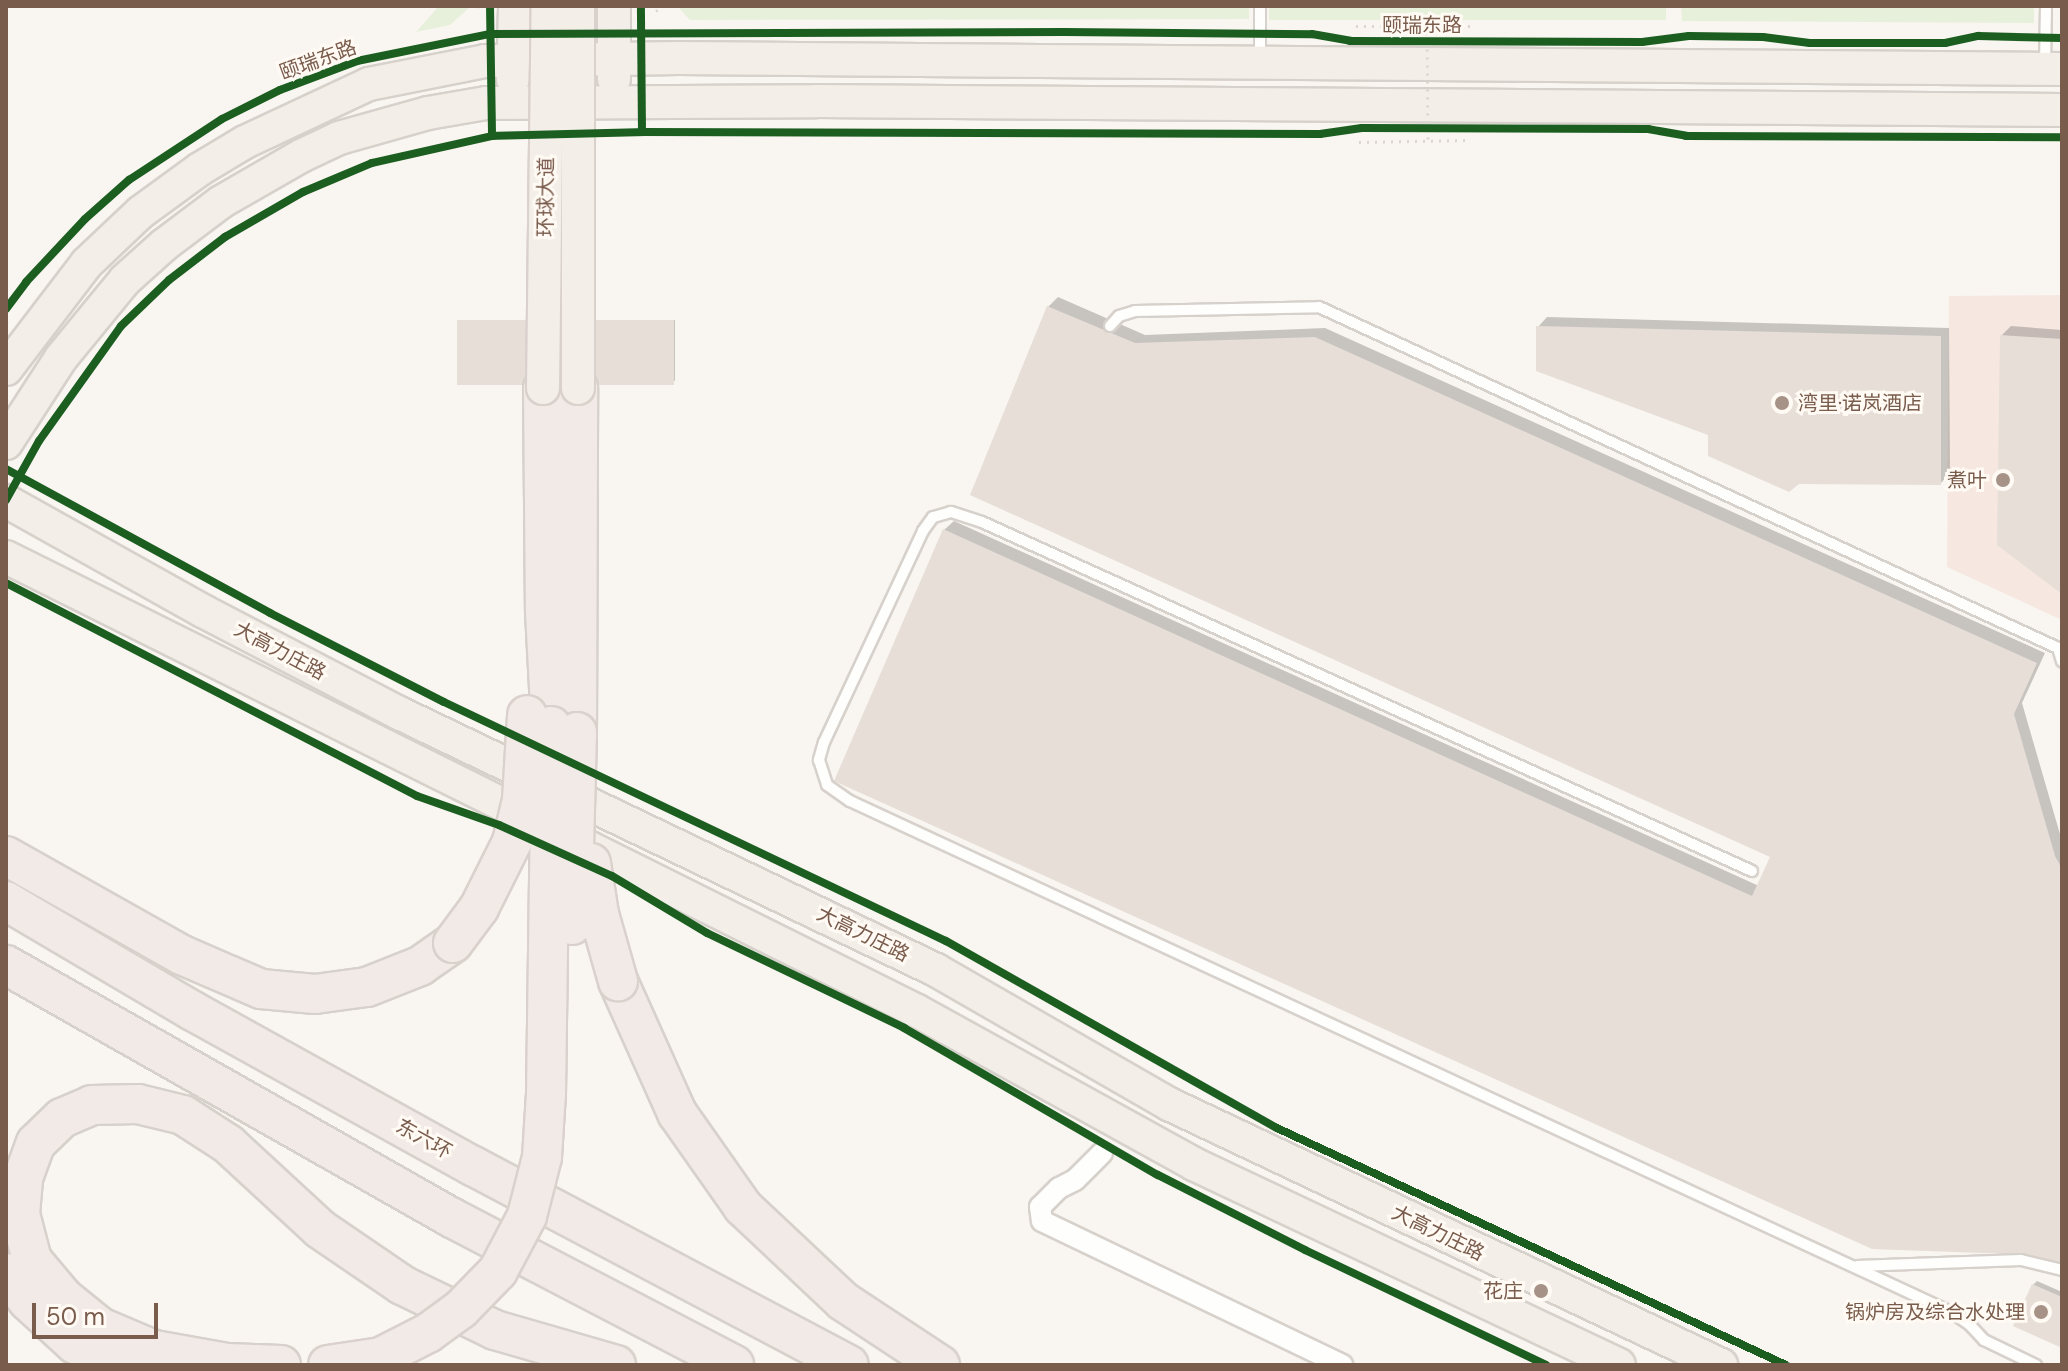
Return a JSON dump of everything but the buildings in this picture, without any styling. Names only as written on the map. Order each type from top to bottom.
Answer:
[{"type":"highway","points":[[416,1365],[482,1323],[529,1266],[554,1214],[567,1162],[545,612],[561,388]]},
{"type":"highway","points":[[328,1365],[381,1357],[428,1333],[461,1309],[498,1271],[527,1216],[542,1157],[546,1094],[551,724],[561,388]]},
{"type":"highway","points":[[6,856],[182,955],[261,989],[315,994],[367,987],[420,966],[453,943],[479,908],[512,842],[522,800],[551,724]]},
{"type":"highway","points":[[551,724],[618,981],[677,1113],[743,1207],[843,1301],[940,1365]]},
{"type":"highway","name":"东六环","points":[[6,901],[193,1011],[445,1150],[849,1365]]},
{"type":"highway","points":[[6,965],[452,1218],[734,1365]]},
{"type":"highway","points":[[281,1365],[227,1363],[154,1350],[100,1327],[64,1298],[32,1260],[20,1214],[23,1178],[36,1143],[62,1118],[92,1105],[138,1104],[183,1115],[228,1144],[320,1229],[402,1285],[482,1323],[616,1365]]},
{"type":"highway","points":[[6,1273],[28,1301],[75,1344],[126,1365]]},
{"type":"main road","name":"环球大道","points":[[548,6],[561,388]]},
{"type":"main road","name":"环球大道","points":[[561,388],[578,6]]},
{"type":"main road","points":[[614,6],[614,103]]},
{"type":"main road","points":[[508,34],[513,103]]},
{"type":"main road","name":"颐瑞东路","points":[[6,369],[87,263],[141,212],[200,169],[245,142],[369,84],[425,70],[485,61],[508,34],[614,59],[2053,69]]},
{"type":"main road","points":[[6,443],[61,358],[125,280],[221,202],[259,177],[351,134],[428,113],[513,103],[2062,110]]},
{"type":"main road","name":"大高力庄路","points":[[6,501],[203,611],[399,713],[936,970],[1169,1104],[1721,1365]]},
{"type":"main road","name":"大高力庄路","points":[[6,557],[917,1011],[1194,1164],[1619,1365]]},
{"type":"street","points":[[1102,1153],[1075,1180],[1059,1188],[1040,1207],[1042,1221],[1342,1365]]},
{"type":"lane","points":[[1260,6],[1260,63]]},
{"type":"lane","points":[[2046,6],[2053,69]]},
{"type":"lane","points":[[1110,326],[1119,316],[1135,311],[1319,307],[2058,648],[2062,661]]},
{"type":"lane","points":[[1752,871],[982,522],[951,512],[933,517],[923,531],[824,742],[819,760],[827,785],[850,801],[1853,1266],[1960,1317],[1984,1340],[2036,1365]]},
{"type":"lane","points":[[1853,1266],[2010,1260],[2062,1270]]},
{"type":"path","points":[[478,6],[486,7],[508,34]]},
{"type":"path","points":[[656,11],[664,6]]},
{"type":"path","points":[[1427,25],[1428,141]]},
{"type":"path","points":[[1356,26],[1473,26]]},
{"type":"path","points":[[1409,128],[1441,128]]},
{"type":"path","points":[[1359,142],[1471,140]]},
{"type":"shaded area","points":[[2062,295],[2062,620],[1947,567],[1949,296]]},
{"type":"green space","points":[[439,6],[471,6],[450,25],[416,32]]},
{"type":"green space","points":[[677,6],[1249,6],[1249,19],[690,20]]},
{"type":"green space","points":[[1269,6],[1666,6],[1666,20],[1269,20]]},
{"type":"green space","points":[[1681,6],[2034,6],[2034,23],[1682,21]]},
{"type":"cycle path","points":[[490,6],[492,136],[642,132],[641,6]]},
{"type":"cycle path","points":[[6,309],[26,282],[85,219],[129,180],[222,119],[280,90],[357,61],[490,34],[1064,32],[1312,34],[1350,41],[1642,42],[1689,36],[1763,37],[1810,43],[1945,43],[1978,36],[2062,38]]},
{"type":"cycle path","points":[[642,132],[1320,134],[1362,128],[1648,129],[1686,136],[2062,137]]},
{"type":"cycle path","points":[[6,500],[39,441],[121,326],[169,280],[225,237],[303,192],[372,163],[492,136]]},
{"type":"cycle path","points":[[6,469],[270,613],[444,702],[946,941],[1277,1128],[1786,1365]]},
{"type":"cycle path","points":[[6,583],[417,796],[499,825],[612,876],[707,933],[904,1028],[1158,1175],[1305,1250],[1546,1365]]},
{"type":"place","name":"湾里·诺岚酒店","points":[[1782,403]]},
{"type":"place","name":"煮叶","points":[[2003,480]]},
{"type":"place","name":"花庄","points":[[1541,1291]]},
{"type":"place","name":"锅炉房及综合水处理","points":[[2041,1312]]}]
